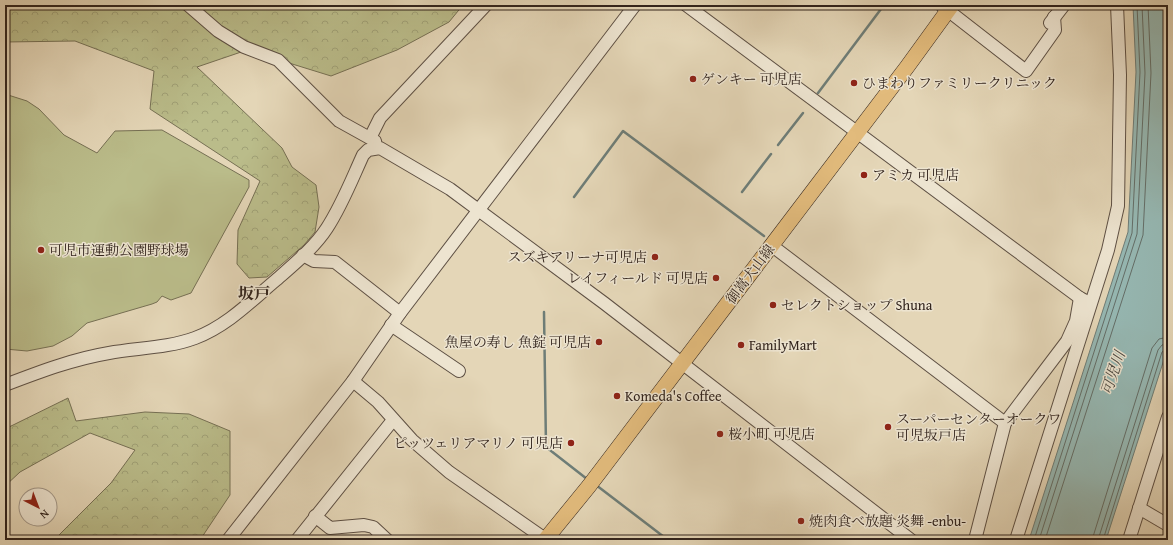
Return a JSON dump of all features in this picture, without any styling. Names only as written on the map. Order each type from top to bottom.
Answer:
[{"type":"main road","name":"御嵩犬山線","points":[[545,540],[592,483],[858,131],[947,7]]},
{"type":"street","points":[[188,5],[218,32],[244,47],[278,60],[339,121],[429,176],[479,210],[604,303],[681,364],[911,540]]},
{"type":"street","points":[[5,386],[78,360],[108,353],[172,344],[195,338],[215,329],[235,316],[303,255],[326,229],[363,155],[373,142],[380,118],[486,5]]},
{"type":"street","points":[[228,540],[353,381],[400,313],[635,5]]},
{"type":"street","points":[[686,5],[1085,300]]},
{"type":"street","points":[[1027,55],[1064,5]]},
{"type":"street","points":[[976,540],[1005,423],[1067,341],[1108,250],[1118,206],[1120,75],[1117,5]]},
{"type":"street","points":[[947,7],[1026,71],[1055,30],[1054,17]]},
{"type":"street","points":[[771,245],[1005,423]]},
{"type":"street","points":[[303,255],[314,261],[335,262],[400,313]]},
{"type":"street","points":[[1016,540],[1038,475],[1085,300]]},
{"type":"street","points":[[391,325],[459,371]]},
{"type":"street","points":[[353,381],[378,402],[412,440],[449,472],[545,540]]},
{"type":"street","points":[[1129,540],[1168,416]]},
{"type":"street","points":[[297,540],[393,420]]},
{"type":"street","points":[[1139,508],[1168,525]]},
{"type":"street","points":[[315,516],[330,528],[364,525],[373,527],[387,540]]},
{"type":"green space","points":[[5,5],[463,5],[449,22],[397,50],[331,76],[247,50],[197,67],[282,148],[292,167],[316,185],[319,207],[315,232],[304,245],[267,277],[249,278],[237,264],[238,230],[260,181],[150,109],[154,71],[75,41],[5,42]]},
{"type":"green space","points":[[5,94],[27,101],[39,109],[64,135],[97,153],[115,131],[162,130],[249,180],[249,187],[191,293],[171,300],[162,296],[157,302],[152,304],[87,323],[72,336],[53,346],[27,351],[5,349]]},
{"type":"green space","points":[[68,398],[76,421],[145,412],[189,414],[230,431],[230,495],[200,540],[54,540],[111,483],[135,450],[90,433],[20,472],[5,486],[5,429]]},
{"type":"water","name":"可児川","points":[[1133,5],[1168,5],[1168,347],[1106,540],[1029,540],[1128,232],[1136,72]]},
{"type":"waterway","points":[[818,93],[884,5]]},
{"type":"waterway","points":[[778,145],[803,113]]},
{"type":"waterway","points":[[574,197],[623,131],[764,236]]},
{"type":"waterway","points":[[742,192],[771,154]]},
{"type":"waterway","points":[[544,312],[546,447],[587,479]]},
{"type":"waterway","points":[[596,485],[668,540]]},
{"type":"place","name":"ゲンキー 可児店","points":[[693,79]]},
{"type":"place","name":"ひまわりファミリークリニック","points":[[854,83]]},
{"type":"place","name":"アミカ 可児店","points":[[864,175]]},
{"type":"place","name":"可児市運動公園野球場","points":[[41,250]]},
{"type":"place","name":"スズキアリーナ可児店","points":[[655,257]]},
{"type":"place","name":"レイフィールド 可児店","points":[[716,278]]},
{"type":"place","name":"セレクトショップ Shuna","points":[[773,305]]},
{"type":"place","name":"魚屋の寿し 魚錠 可児店","points":[[599,342]]},
{"type":"place","name":"FamilyMart","points":[[741,345]]},
{"type":"place","name":"Komeda's Coffee","points":[[617,396]]},
{"type":"place","name":"スーパーセンターオークワ 可児坂戸店","points":[[888,427]]},
{"type":"place","name":"桜小町 可児店","points":[[720,434]]},
{"type":"place","name":"ピッツェリアマリノ 可児店","points":[[571,443]]},
{"type":"place","name":"焼肉食べ放題 炎舞 ‐enbu‐","points":[[801,521]]},
{"type":"district","name":"坂戸","points":[[254,293]]}]
